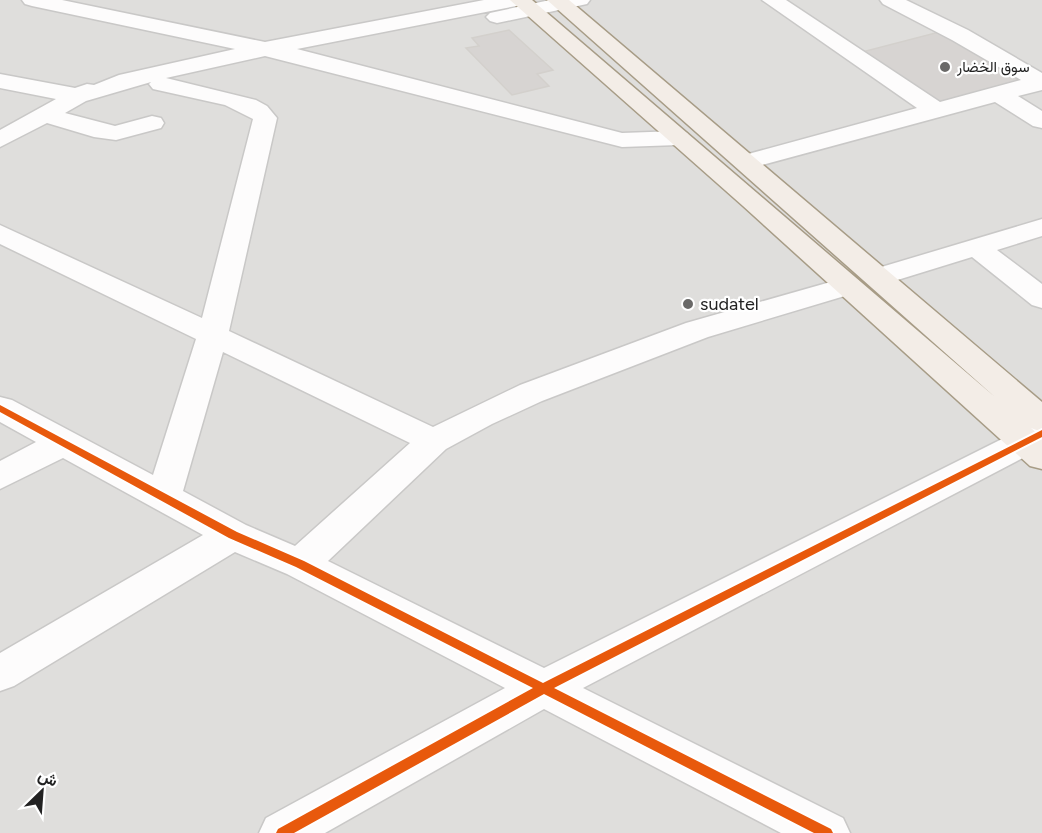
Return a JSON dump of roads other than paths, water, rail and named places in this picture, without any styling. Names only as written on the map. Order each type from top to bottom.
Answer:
[{"type":"main road","points":[[566,1],[878,277],[1037,438]]},
{"type":"main road","points":[[522,3],[848,286],[1037,438]]},
{"type":"street","points":[[32,0],[289,54],[622,140],[678,138]]},
{"type":"street","points":[[772,0],[935,110]]},
{"type":"street","points":[[890,0],[960,35],[1042,82]]},
{"type":"street","points":[[0,81],[78,96],[102,90],[119,82],[265,49],[522,3],[566,1]]},
{"type":"street","points":[[102,90],[121,90],[161,84],[522,3]]},
{"type":"street","points":[[0,140],[191,32]]},
{"type":"street","points":[[746,162],[1042,82]]},
{"type":"street","points":[[161,84],[247,105],[261,111],[265,118],[213,335],[163,498]]},
{"type":"street","points":[[997,93],[1042,121]]},
{"type":"street","points":[[45,115],[103,132],[116,133],[152,123]]},
{"type":"street","points":[[878,277],[1042,227]]},
{"type":"street","points":[[0,232],[434,441]]},
{"type":"street","points":[[978,248],[1042,299]]},
{"type":"street","points":[[300,564],[434,441],[480,416],[578,374],[697,330],[848,286]]},
{"type":"street","points":[[0,408],[233,535],[300,564],[827,833]]},
{"type":"street","points":[[282,833],[542,689],[1037,438]]},
{"type":"street","points":[[0,476],[63,443]]},
{"type":"street","points":[[0,674],[233,535]]},
{"type":"place","name":"سوق الخضار","points":[[945,67]]},
{"type":"place","name":"sudatel","points":[[688,304]]}]
